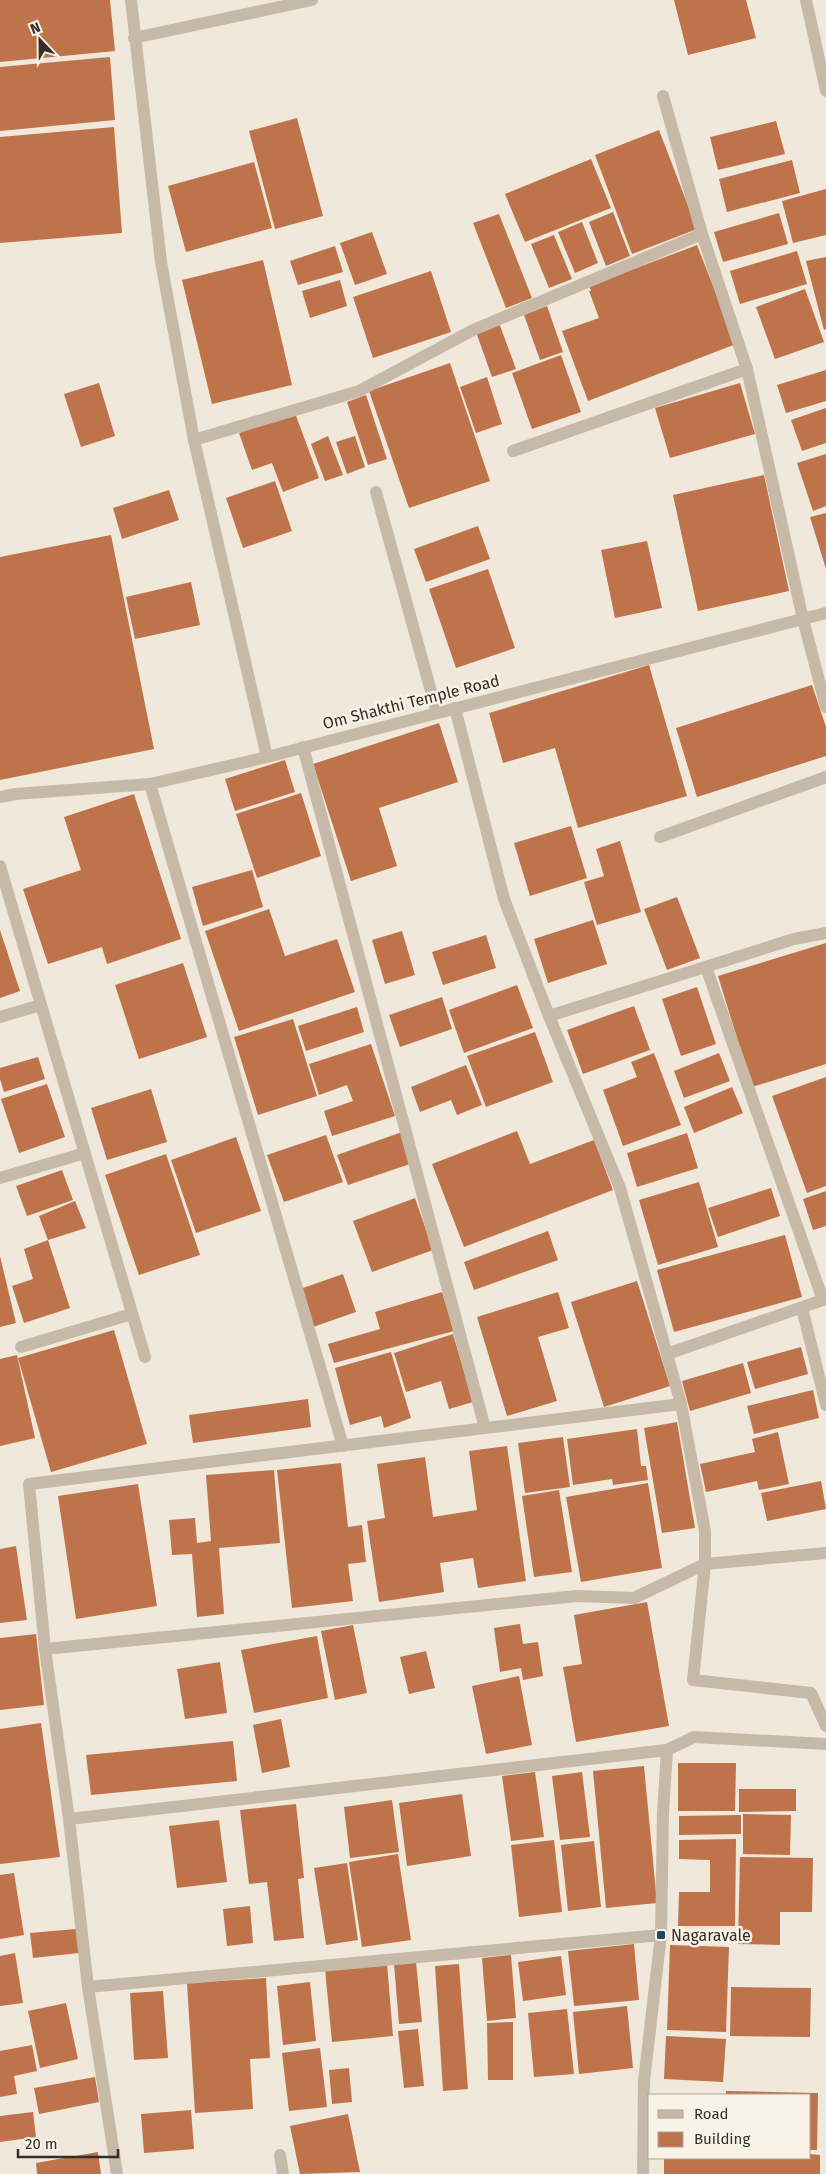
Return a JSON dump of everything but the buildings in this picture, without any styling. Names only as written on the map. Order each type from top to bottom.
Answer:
[{"type":"street","points":[[130,0],[161,262],[194,440],[267,756]]},
{"type":"street","points":[[134,38],[312,0]]},
{"type":"street","points":[[806,0],[826,91]]},
{"type":"street","points":[[663,96],[702,234],[747,369],[803,619],[826,707]]},
{"type":"street","points":[[194,440],[359,391],[473,330],[702,234]]},
{"type":"street","points":[[513,451],[747,369]]},
{"type":"street","points":[[376,492],[437,713]]},
{"type":"street","name":"Om Shakthi Temple Road","points":[[0,797],[15,794],[150,784],[437,713],[826,612]]},
{"type":"street","points":[[455,708],[504,899],[549,1016],[620,1188],[681,1404],[705,1531],[705,1564],[693,1680],[811,1693],[826,1726]]},
{"type":"street","points":[[303,747],[485,1428]]},
{"type":"street","points":[[660,837],[826,777]]},
{"type":"street","points":[[150,784],[343,1446]]},
{"type":"street","points":[[0,866],[145,1357]]},
{"type":"street","points":[[549,1016],[794,939],[826,933]]},
{"type":"street","points":[[667,1354],[825,1299],[706,967]]},
{"type":"street","points":[[0,1017],[41,1005]]},
{"type":"street","points":[[0,1178],[84,1153]]},
{"type":"street","points":[[802,1308],[826,1404]]},
{"type":"street","points":[[21,1347],[132,1314]]},
{"type":"street","points":[[116,2174],[88,1986],[69,1819],[45,1650],[29,1484],[681,1404]]},
{"type":"street","points":[[45,1650],[577,1596],[634,1598],[705,1564],[826,1553]]},
{"type":"street","points":[[69,1819],[667,1750],[694,1737],[826,1744]]},
{"type":"street","points":[[643,2174],[644,2081],[661,1935],[663,1813],[667,1750]]},
{"type":"street","points":[[88,1986],[661,1935]]},
{"type":"street","points":[[280,2155],[282,2174]]},
{"type":"place","name":"Nagaravale","points":[[661,1935]]}]
